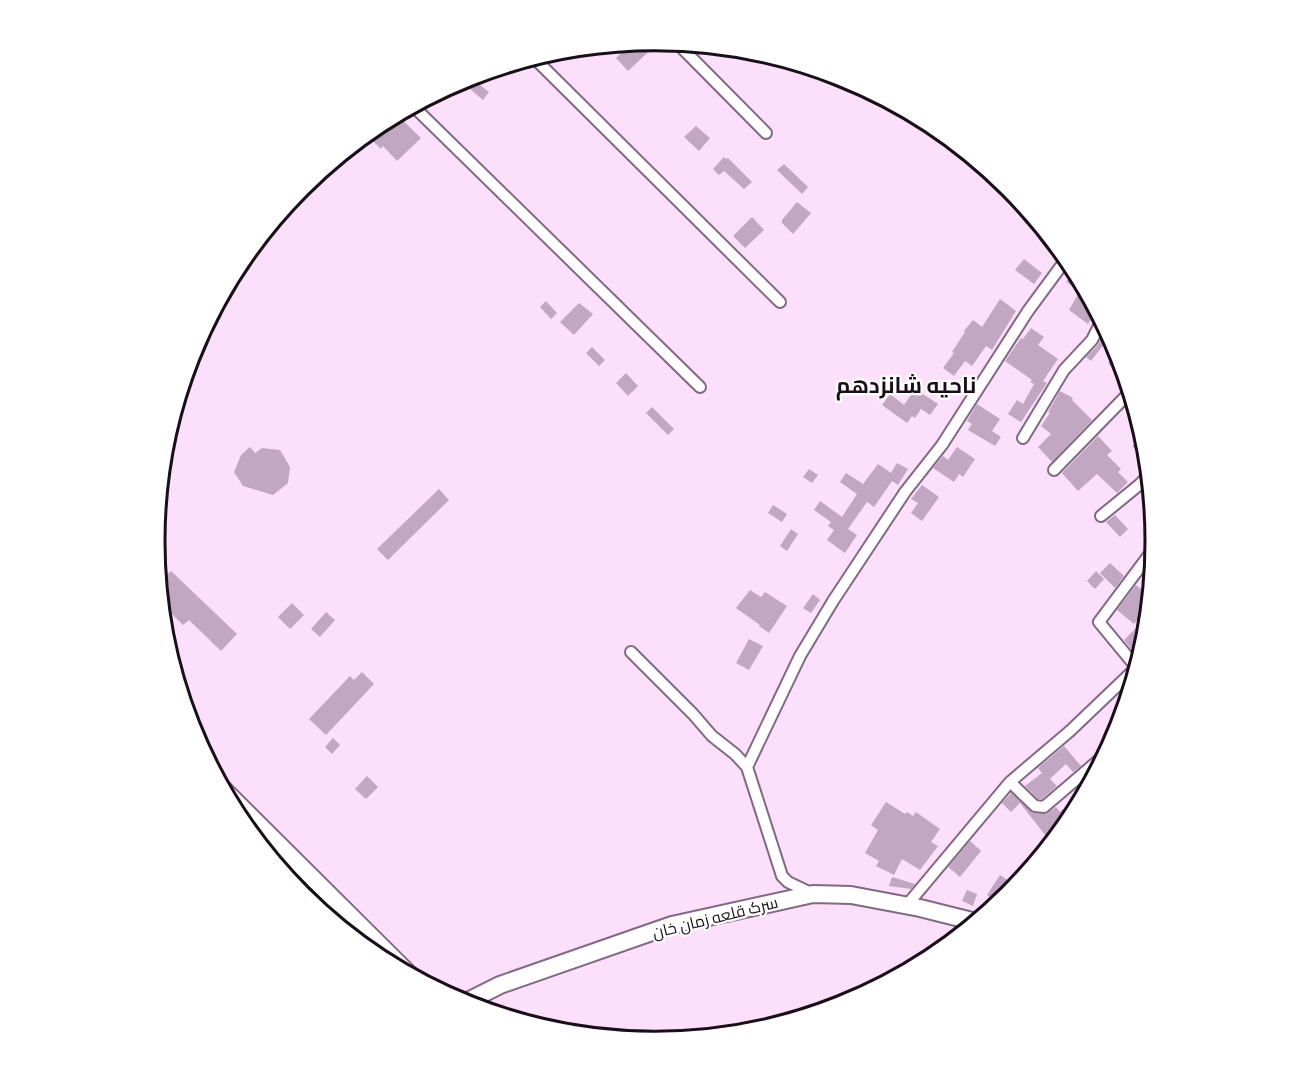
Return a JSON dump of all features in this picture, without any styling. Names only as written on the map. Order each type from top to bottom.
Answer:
[{"type":"street","points":[[685,52],[766,133]]},
{"type":"street","points":[[541,65],[780,302]]},
{"type":"street","points":[[419,112],[700,387]]},
{"type":"street","points":[[747,767],[800,656],[833,601],[905,492],[942,445],[1028,311],[1060,267]]},
{"type":"street","points":[[1023,438],[1064,370],[1092,340],[1097,330]]},
{"type":"street","points":[[1054,470],[1124,399]]},
{"type":"street","points":[[1101,516],[1142,482]]},
{"type":"street","points":[[1130,660],[1099,622],[1144,561]]},
{"type":"street","points":[[631,652],[712,736],[747,767],[782,876],[788,882],[813,894]]},
{"type":"street","points":[[907,905],[1010,782],[1070,731],[1125,680]]},
{"type":"street","points":[[1010,782],[1035,806],[1044,807],[1088,769]]},
{"type":"street","points":[[250,816],[383,948]]},
{"type":"street","name":"سرک قلعه زمان خان","points":[[476,997],[500,985],[672,925],[813,894],[851,895],[907,905],[966,919]]},
{"type":"building","points":[[649,51],[628,71],[616,58],[622,52]]},
{"type":"building","points":[[479,84],[489,92],[483,100],[468,88]]},
{"type":"building","points":[[403,121],[421,138],[397,161],[383,146],[381,149],[373,141]]},
{"type":"building","points":[[696,126],[710,138],[699,151],[684,137]]},
{"type":"building","points":[[724,157],[728,158],[752,182],[744,189],[724,171],[719,175],[713,169]]},
{"type":"building","points":[[784,164],[808,187],[802,194],[777,170]]},
{"type":"building","points":[[797,202],[811,213],[793,234],[782,223],[782,220]]},
{"type":"building","points":[[752,217],[764,230],[745,248],[733,236]]},
{"type":"building","points":[[1024,259],[1042,273],[1034,284],[1015,270]]},
{"type":"building","points":[[1078,294],[1091,319],[1088,324],[1069,310]]},
{"type":"building","points":[[1000,299],[1016,311],[992,350],[986,346],[972,366],[965,361],[954,376],[943,368],[954,353],[952,352],[964,331],[973,320],[982,327]]},
{"type":"building","points":[[546,301],[557,313],[551,319],[540,307]]},
{"type":"building","points":[[579,303],[593,314],[574,335],[560,322]]},
{"type":"building","points":[[1031,328],[1044,337],[1038,345],[1058,359],[1043,381],[1047,383],[1021,422],[1008,414],[1017,400],[1023,404],[1034,384],[1030,382],[1032,380],[1005,361]]},
{"type":"building","points":[[1101,339],[1104,344],[1091,361],[1086,357]]},
{"type":"building","points":[[592,347],[605,360],[599,366],[586,353]]},
{"type":"building","points":[[626,373],[638,386],[628,396],[616,383]]},
{"type":"building","points":[[915,389],[938,404],[930,415],[921,409],[915,418],[912,416],[907,423],[882,405],[890,394],[904,405]]},
{"type":"building","points":[[1060,391],[1073,398],[1072,400],[1092,420],[1052,462],[1038,447],[1051,434],[1041,426]]},
{"type":"building","points":[[977,404],[1000,419],[992,431],[1001,437],[995,446],[968,430],[972,424],[967,421]]},
{"type":"building","points":[[652,407],[674,429],[668,435],[646,413]]},
{"type":"building","points":[[1098,436],[1112,451],[1107,455],[1121,469],[1118,472],[1128,482],[1117,493],[1097,474],[1078,491],[1062,473]]},
{"type":"building","points":[[250,447],[255,453],[262,448],[280,450],[290,467],[288,483],[273,495],[243,486],[234,472],[241,455]]},
{"type":"building","points":[[957,447],[975,459],[963,477],[959,474],[954,482],[933,468],[943,456],[948,460]]},
{"type":"building","points":[[897,463],[908,469],[898,485],[892,481],[874,507],[867,502],[848,529],[857,535],[845,553],[827,540],[834,530],[828,526],[831,522],[814,510],[820,501],[842,517],[857,494],[840,482],[846,473],[863,484],[878,464],[891,473]]},
{"type":"building","points":[[809,469],[818,475],[812,483],[803,477]]},
{"type":"building","points":[[922,485],[939,497],[922,521],[911,513],[918,503],[911,499]]},
{"type":"building","points":[[439,489],[449,500],[388,560],[377,549]]},
{"type":"building","points":[[773,505],[787,514],[782,522],[768,513]]},
{"type":"building","points":[[1115,515],[1128,529],[1120,537],[1106,522]]},
{"type":"building","points":[[791,529],[798,534],[787,551],[780,546]]},
{"type":"building","points":[[1110,563],[1124,576],[1115,588],[1100,573]]},
{"type":"building","points":[[171,571],[237,634],[221,651],[189,620],[183,625],[170,612],[166,574]]},
{"type":"building","points":[[1096,571],[1104,579],[1095,589],[1087,581]]},
{"type":"building","points":[[1136,585],[1142,590],[1139,618],[1134,624],[1117,610]]},
{"type":"building","points":[[750,590],[761,597],[765,592],[787,606],[769,633],[736,608]]},
{"type":"building","points":[[813,594],[820,600],[811,613],[803,608]]},
{"type":"building","points":[[292,603],[304,615],[290,629],[278,617]]},
{"type":"building","points":[[326,612],[335,620],[320,637],[311,629]]},
{"type":"building","points":[[1136,628],[1137,629],[1132,651],[1124,640]]},
{"type":"building","points":[[749,639],[763,646],[749,670],[736,663]]},
{"type":"building","points":[[362,672],[374,684],[326,735],[309,719],[350,676],[354,680]]},
{"type":"building","points":[[333,738],[340,745],[332,754],[325,747]]},
{"type":"building","points":[[1064,746],[1081,766],[1073,772],[1066,764],[1050,779],[1057,786],[1042,799],[1038,799],[1025,786],[1042,773],[1038,768]]},
{"type":"building","points":[[367,776],[378,787],[366,799],[355,789]]},
{"type":"building","points":[[1011,793],[1033,813],[1046,814],[1056,807],[1060,812],[1064,810],[1046,836],[1020,803],[1011,812],[1002,803]]},
{"type":"building","points":[[886,802],[905,814],[907,812],[913,816],[916,812],[940,829],[931,842],[938,846],[920,870],[902,859],[894,875],[876,866],[879,861],[865,853],[878,830],[871,825]]},
{"type":"building","points":[[970,841],[981,851],[960,877],[948,867]]},
{"type":"building","points":[[1000,875],[1008,880],[990,897],[987,895]]},
{"type":"building","points":[[892,877],[915,884],[911,889],[889,886]]},
{"type":"building","points":[[967,890],[977,894],[973,906],[962,901]]},
{"type":"district","name":"ناحیه شانزدهم","points":[[906,385]]}]
